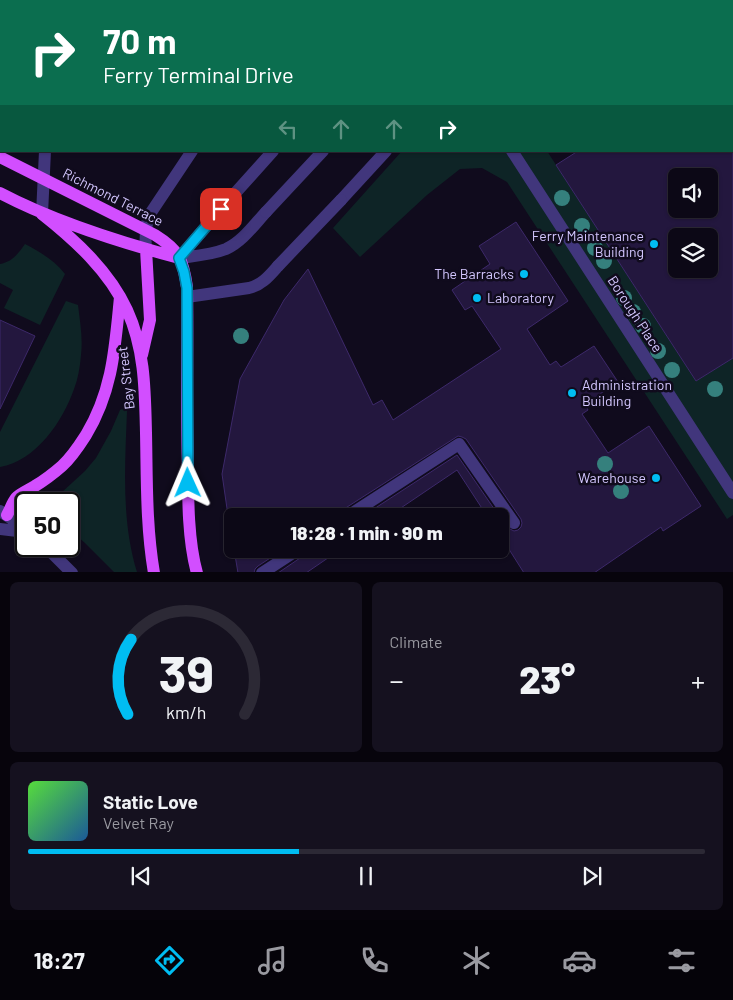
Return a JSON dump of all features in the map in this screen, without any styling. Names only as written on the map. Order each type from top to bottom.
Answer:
[{"type":"main road","name":"Richmond Terrace","points":[[0,157],[145,230],[170,245],[179,258]]},
{"type":"main road","points":[[0,193],[42,214],[139,247],[179,258],[186,279],[188,501],[197,572]]},
{"type":"main road","name":"Bay Street","points":[[42,214],[65,232],[101,270],[120,297],[132,322],[142,357],[148,515],[154,572]]},
{"type":"main road","points":[[142,357],[150,320],[146,249]]},
{"type":"main road","points":[[3,513],[22,493],[54,473],[72,455],[93,423],[110,377],[120,297]]},
{"type":"street","points":[[42,214],[45,152]]},
{"type":"street","points":[[146,249],[145,230],[147,220],[191,152]]},
{"type":"street","points":[[179,258],[272,152]]},
{"type":"street","points":[[179,258],[209,254],[228,248],[240,240],[322,152]]},
{"type":"street","points":[[187,297],[252,288],[266,280],[385,152]]},
{"type":"street","name":"Borough Place","points":[[513,152],[733,493]]},
{"type":"street","points":[[360,508],[459,444],[504,508]]},
{"type":"street","points":[[3,513],[15,522]]},
{"type":"street","points":[[509,515],[514,522]]},
{"type":"street","points":[[0,529],[15,530]]},
{"type":"street","points":[[56,557],[72,572]]},
{"type":"street","points":[[262,572],[285,558]]},
{"type":"green space","points":[[401,152],[548,152],[696,381],[733,358],[733,515],[727,519],[507,182],[482,168],[460,169],[427,195],[360,257],[333,228]]},
{"type":"green space","points":[[25,244],[51,260],[65,274],[40,325],[4,308],[13,290],[0,283],[0,264],[14,257]]},
{"type":"green space","points":[[66,301],[78,305],[82,342],[79,373],[69,401],[55,426],[36,448],[25,457],[0,467],[0,432]]},
{"type":"green space","points":[[124,408],[127,411],[126,512],[128,532],[137,572],[114,572],[80,539],[80,492],[62,492],[96,458],[120,410]]},
{"type":"building","name":"Ferry Maintenance Building","points":[[576,152],[733,152],[733,358],[696,381],[556,165]]},
{"type":"building","points":[[516,222],[568,301],[527,329],[550,365],[556,361],[561,367],[594,346],[618,382],[585,404],[588,410],[582,414],[608,453],[649,426],[701,506],[663,531],[661,527],[595,572],[523,572],[509,549],[509,528],[514,531],[518,530],[521,527],[521,519],[466,439],[458,436],[346,508],[227,508],[222,474],[240,379],[284,300],[308,269],[373,405],[382,400],[393,420],[501,349],[472,306],[465,310],[452,290],[490,264],[479,246]]},
{"type":"building","points":[[0,320],[35,336],[0,409]]},
{"type":"building","points":[[457,455],[493,508],[482,508],[457,470],[401,508],[375,508]]},
{"type":"building","points":[[236,558],[270,558],[258,566],[254,572],[238,572]]},
{"type":"building","points":[[300,558],[328,558],[307,572],[279,572]]},
{"type":"place","name":"Ferry Maintenance Building","points":[[654,244]]},
{"type":"place","name":"The Barracks","points":[[524,274]]},
{"type":"place","name":"Laboratory","points":[[477,298]]},
{"type":"place","name":"Administration Building","points":[[572,393]]},
{"type":"place","name":"Warehouse","points":[[656,478]]},
{"type":"route","points":[[188,483],[187,288],[179,258],[221,209]]}]
